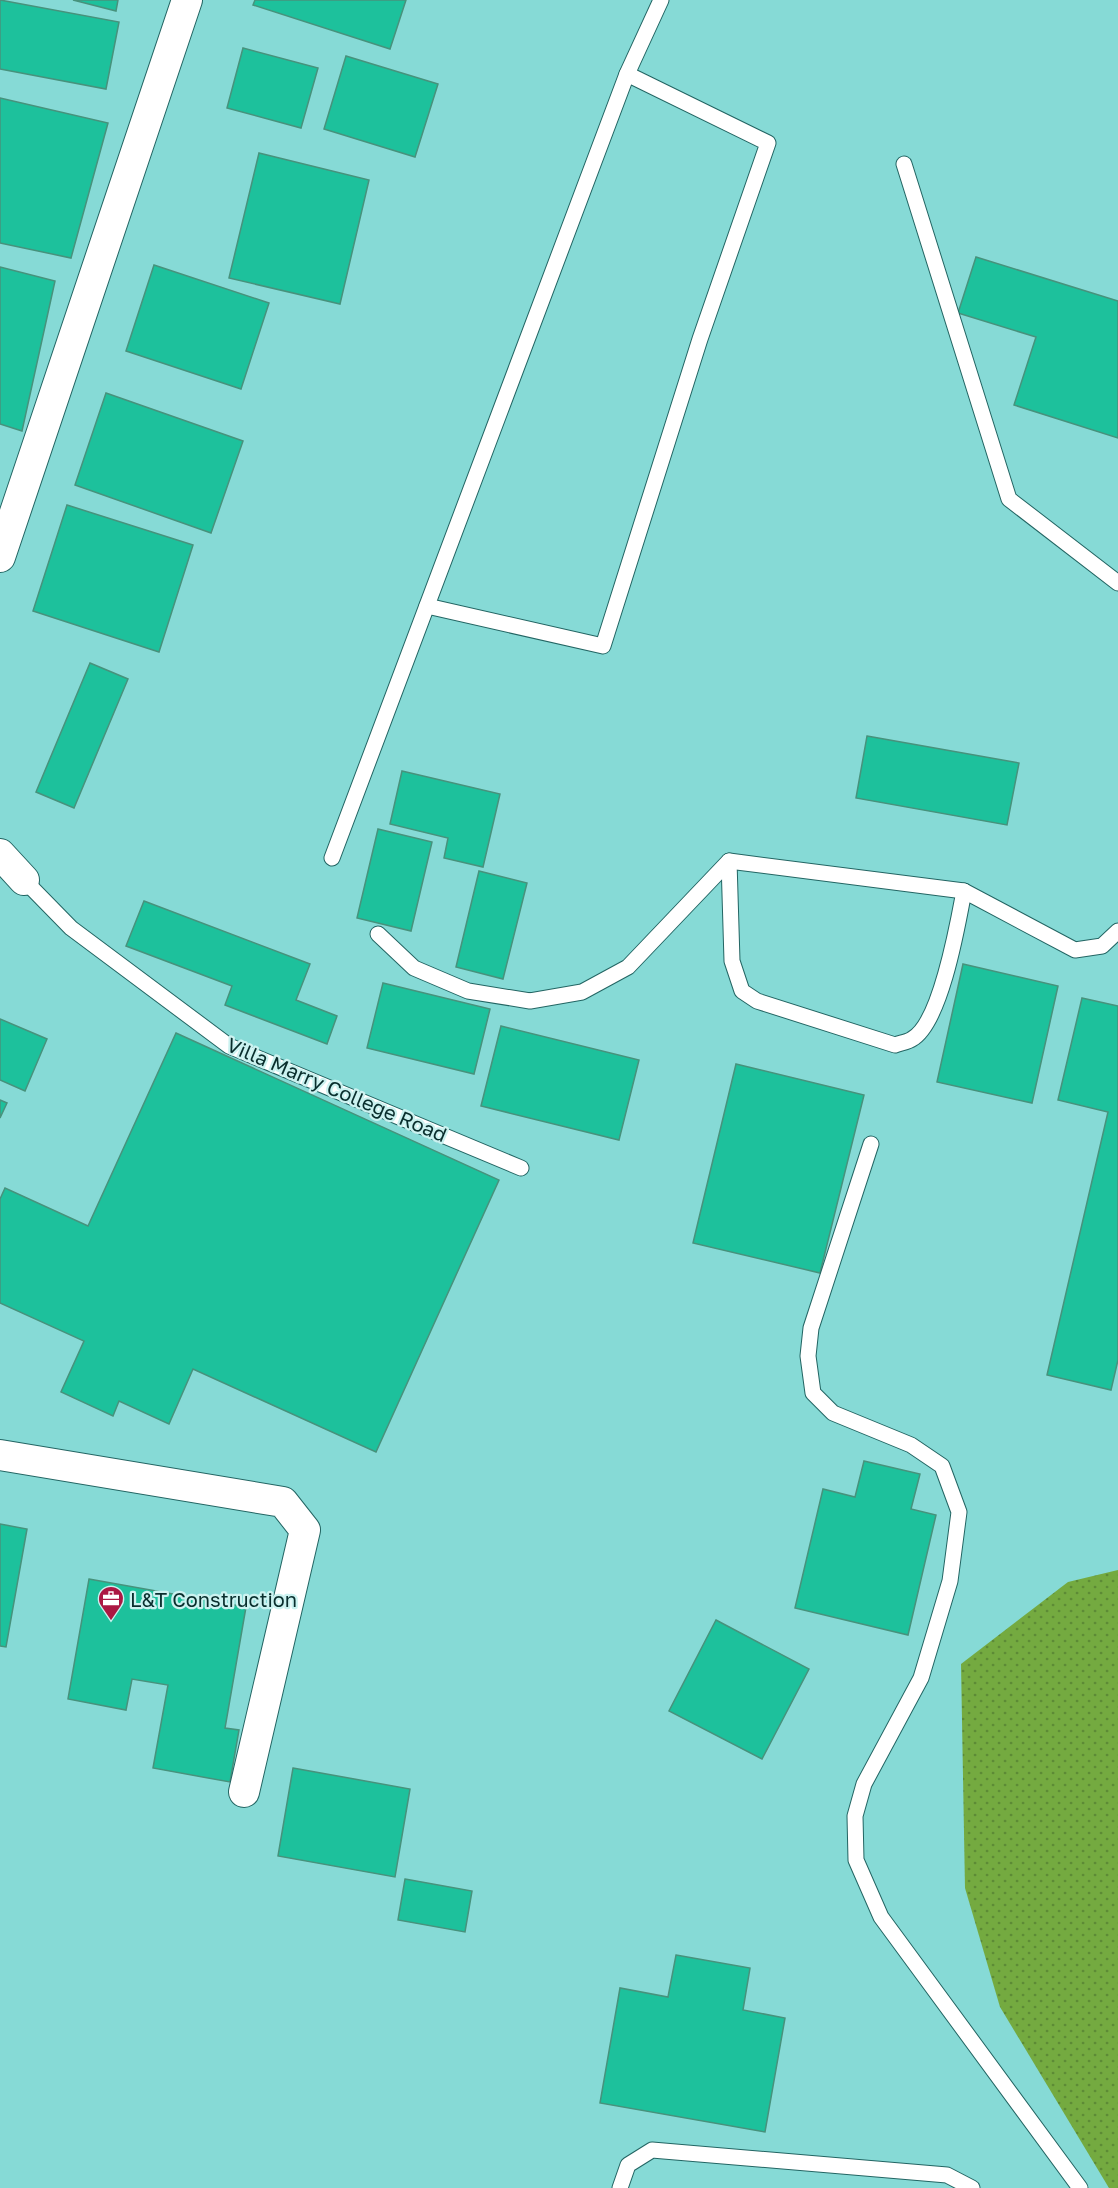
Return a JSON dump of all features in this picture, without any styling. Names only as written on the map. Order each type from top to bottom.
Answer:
[{"type":"street","points":[[0,557],[187,0]]},
{"type":"street","name":"Villa Marry College Road","points":[[0,854],[24,880]]},
{"type":"street","points":[[0,1455],[283,1502],[304,1530],[244,1792]]},
{"type":"lane","points":[[332,858],[627,74],[662,0]]},
{"type":"lane","points":[[427,606],[603,646],[700,339],[768,143],[627,74]]},
{"type":"lane","points":[[904,164],[1009,500],[1118,583]]},
{"type":"lane","points":[[729,861],[732,961],[742,991],[757,1001],[895,1045],[914,1039],[927,1023],[949,966],[964,891]]},
{"type":"lane","points":[[729,861],[964,891],[1075,950],[1102,946],[1118,931]]},
{"type":"lane","points":[[378,934],[414,968],[468,991],[530,1001],[582,992],[628,967],[729,861]]},
{"type":"lane","name":"Villa Marry College Road","points":[[24,880],[71,928],[229,1046],[521,1168]]},
{"type":"lane","points":[[871,1144],[811,1328],[808,1356],[813,1393],[833,1413],[911,1445],[942,1466],[959,1512],[950,1581],[921,1678],[864,1784],[855,1816],[856,1860],[881,1917],[1080,2188]]},
{"type":"lane","points":[[620,2188],[628,2165],[652,2150],[946,2175],[972,2188]]},
{"type":"green space","points":[[1118,1570],[1118,2188],[1109,2188],[1000,2007],[965,1888],[961,1664],[1068,1582]]},
{"type":"building","points":[[0,0],[119,22],[106,89],[0,69]]},
{"type":"building","points":[[73,0],[118,0],[116,11]]},
{"type":"building","points":[[255,0],[406,0],[390,49],[253,5]]},
{"type":"building","points":[[243,48],[318,68],[301,128],[227,108]]},
{"type":"building","points":[[346,56],[438,84],[415,157],[324,129]]},
{"type":"building","points":[[0,98],[108,123],[71,258],[0,243]]},
{"type":"building","points":[[259,153],[369,180],[340,304],[229,278]]},
{"type":"building","points":[[976,257],[1118,301],[1118,438],[1014,405],[1036,337],[958,313]]},
{"type":"building","points":[[154,265],[269,303],[241,389],[126,351]]},
{"type":"building","points":[[0,267],[55,281],[22,431],[0,424]]},
{"type":"building","points":[[106,393],[243,441],[211,533],[75,485]]},
{"type":"building","points":[[67,505],[193,545],[159,652],[33,611]]},
{"type":"building","points":[[90,663],[128,679],[74,808],[36,792]]},
{"type":"building","points":[[867,736],[1019,763],[1007,825],[856,798]]},
{"type":"building","points":[[402,771],[500,794],[483,867],[444,858],[448,838],[390,824]]},
{"type":"building","points":[[378,829],[432,842],[411,931],[357,918]]},
{"type":"building","points":[[479,871],[527,883],[503,979],[456,967]]},
{"type":"building","points":[[144,901],[310,964],[296,1000],[337,1016],[327,1044],[225,1005],[232,986],[126,946]]},
{"type":"building","points":[[963,964],[1058,986],[1032,1103],[937,1082]]},
{"type":"building","points":[[383,983],[490,1009],[474,1074],[367,1048]]},
{"type":"building","points":[[1082,998],[1118,1006],[1118,1360],[1111,1390],[1047,1375],[1108,1112],[1058,1100]]},
{"type":"building","points":[[0,1019],[47,1039],[25,1091],[0,1080]]},
{"type":"building","points":[[501,1026],[639,1060],[619,1140],[481,1106]]},
{"type":"building","points":[[176,1033],[499,1180],[376,1452],[193,1369],[169,1424],[119,1401],[113,1416],[61,1392],[84,1341],[0,1303],[0,1199],[5,1188],[88,1226]]},
{"type":"building","points":[[736,1064],[864,1095],[820,1273],[693,1243]]},
{"type":"building","points":[[0,1100],[7,1103],[0,1118]]},
{"type":"building","points":[[864,1461],[920,1474],[911,1509],[936,1515],[908,1635],[795,1608],[823,1489],[855,1497]]},
{"type":"building","points":[[0,1524],[27,1529],[6,1647],[0,1646]]},
{"type":"building","points":[[89,1579],[246,1607],[225,1728],[239,1730],[230,1782],[153,1768],[168,1685],[132,1679],[126,1710],[68,1699]]},
{"type":"building","points":[[716,1620],[809,1669],[762,1759],[669,1711]]},
{"type":"building","points":[[293,1768],[410,1789],[395,1877],[278,1856]]},
{"type":"building","points":[[405,1879],[472,1891],[465,1932],[398,1920]]},
{"type":"building","points":[[676,1955],[750,1968],[743,2010],[785,2018],[765,2132],[600,2103],[620,1988],[668,1997]]},
{"type":"place","name":"L&T Construction","points":[[111,1622]]}]
